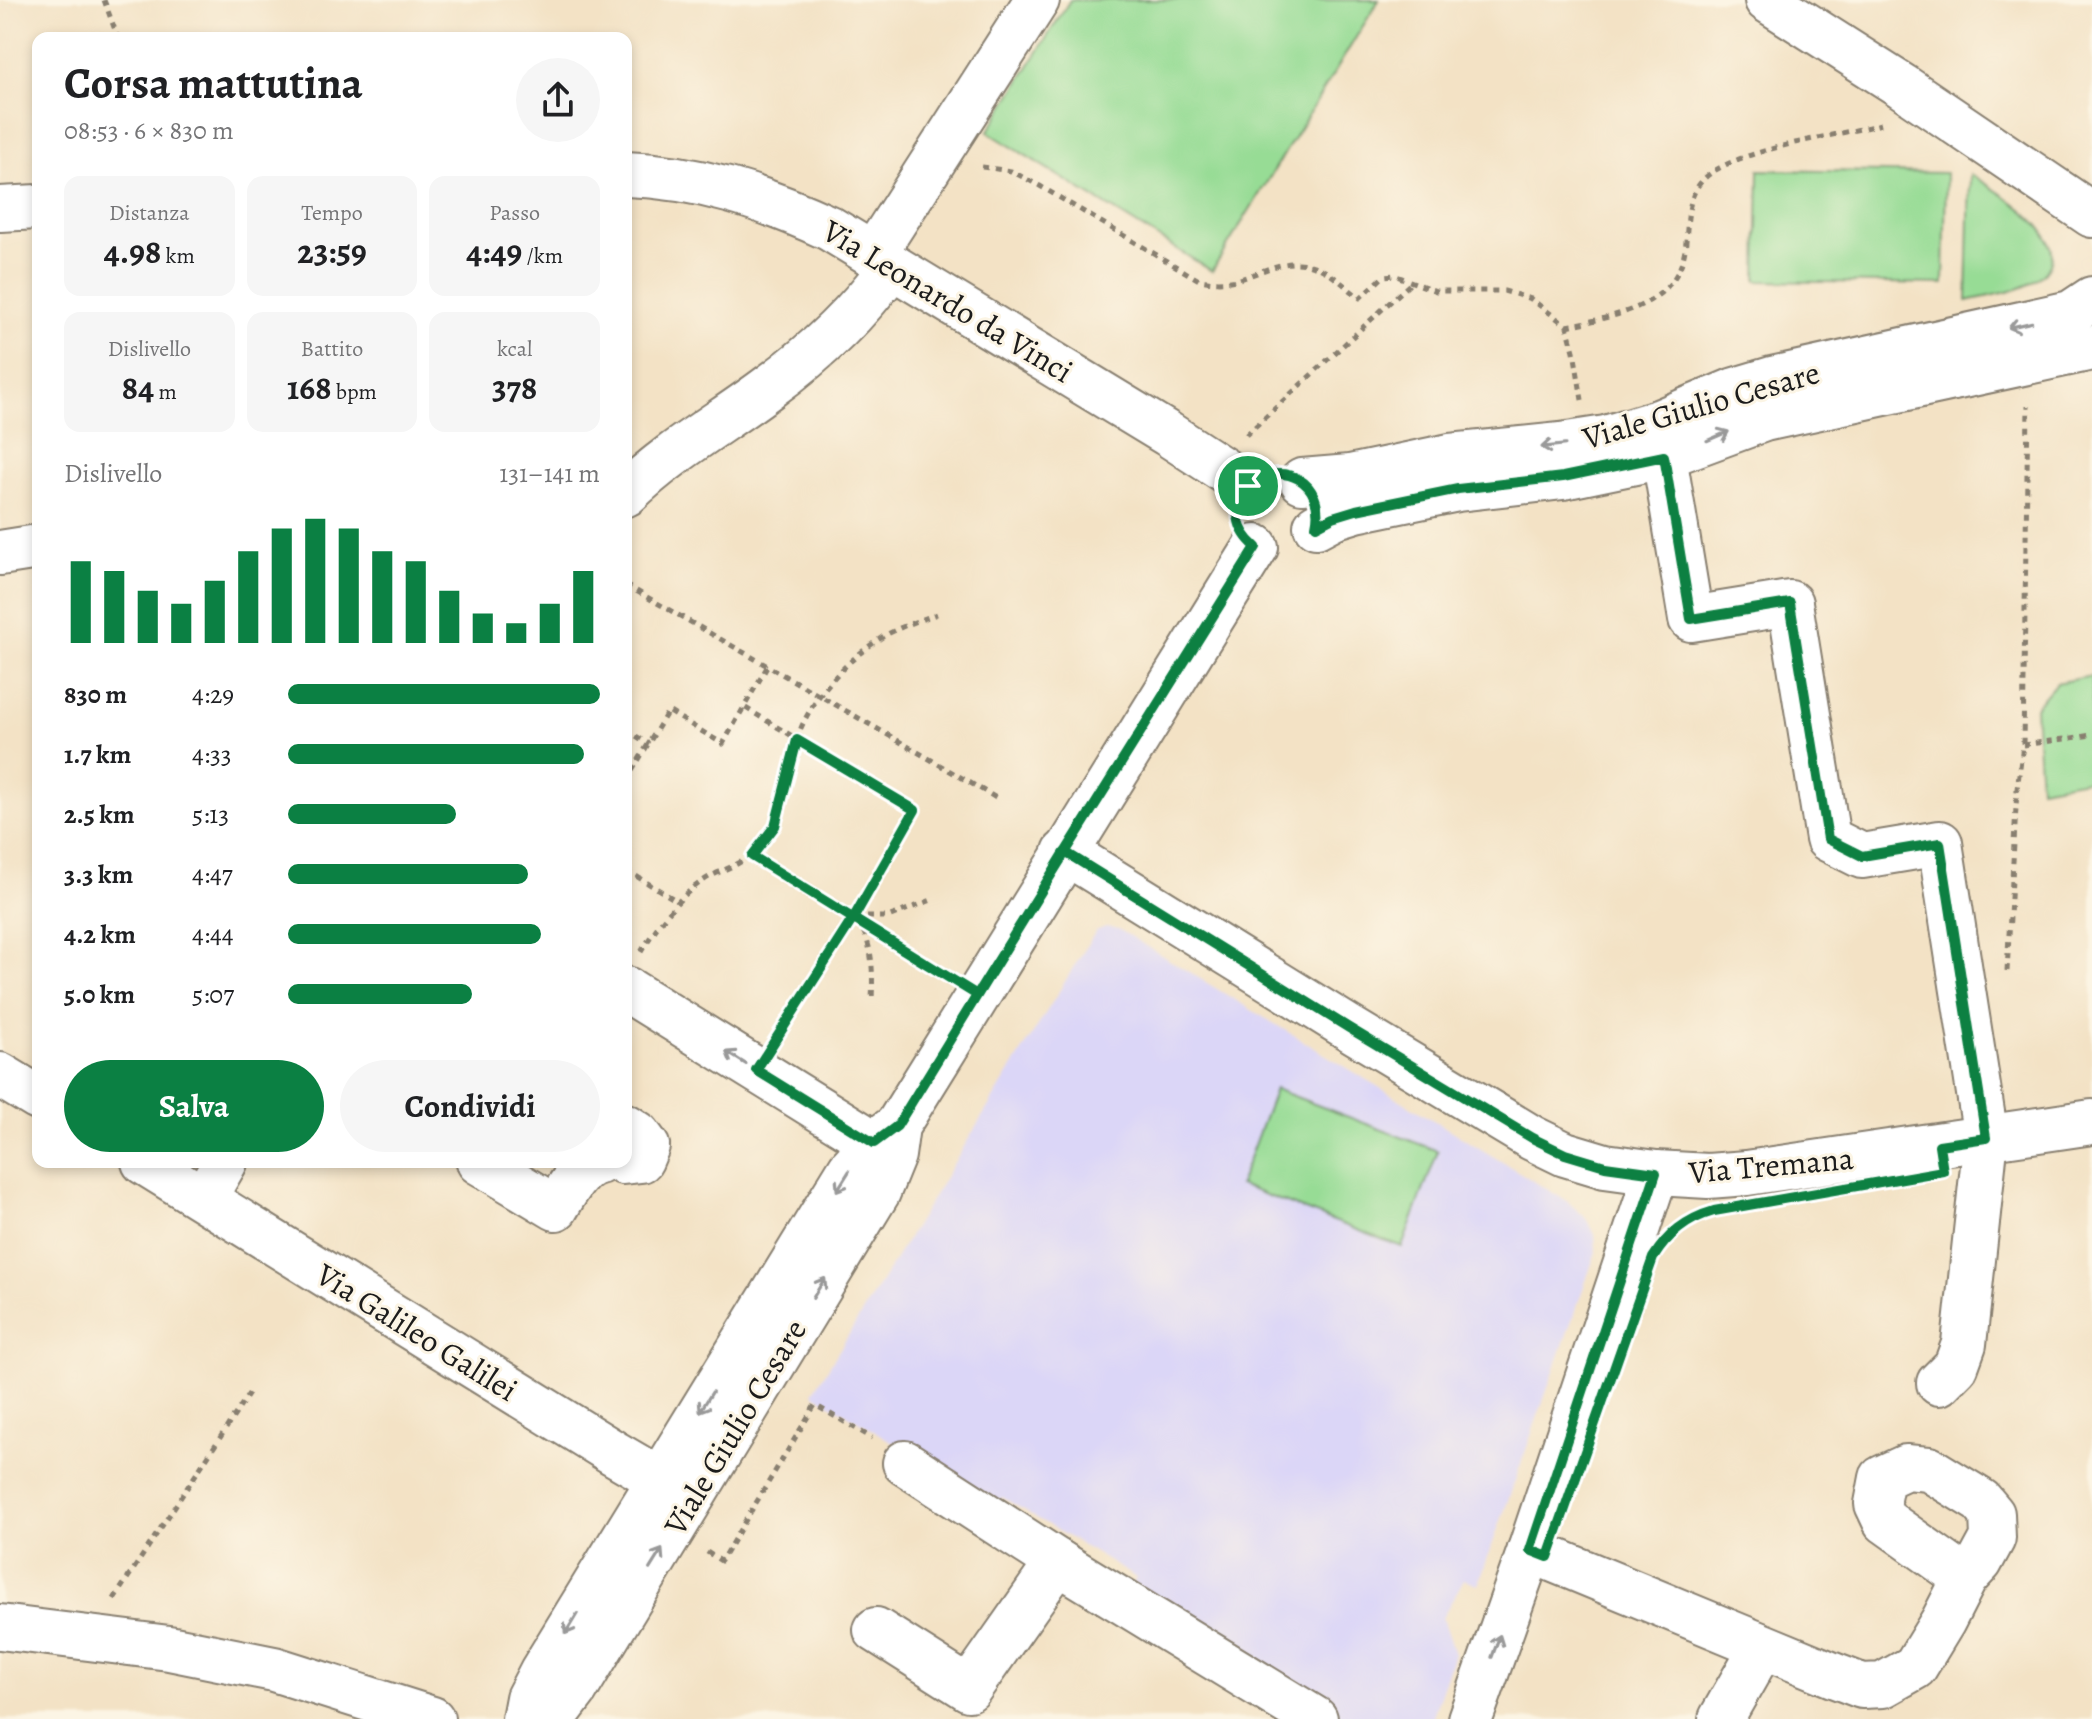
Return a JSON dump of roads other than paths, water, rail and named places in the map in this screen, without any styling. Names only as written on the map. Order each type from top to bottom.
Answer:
[{"type":"street","points":[[632,488],[654,467],[806,360],[872,293],[883,260],[927,174],[1037,0]]},
{"type":"street","points":[[1767,0],[1902,86],[2092,215]]},
{"type":"street","name":"Via Leonardo da Vinci","points":[[632,174],[657,175],[720,186],[766,201],[829,228],[1248,486]]},
{"type":"street","points":[[0,209],[32,207]]},
{"type":"street","name":"Viale Giulio Cesare","points":[[1248,486],[1264,475],[1274,473],[1302,481],[1350,477],[1465,454],[1606,438],[1661,421],[1735,390],[2071,313],[2092,299]]},
{"type":"street","name":"Viale Giulio Cesare","points":[[524,1719],[528,1698],[542,1671],[676,1489],[878,1192],[893,1155],[886,1134],[977,995],[1256,547],[1276,553],[1296,549],[1316,526],[1356,510],[1458,489],[1550,479],[1664,456],[1764,419],[2092,348]]},
{"type":"street","points":[[1664,456],[1691,619],[1790,603],[1828,839],[1862,856],[1940,843],[1986,1138],[1964,1344],[1956,1366],[1939,1383]]},
{"type":"street","points":[[1302,481],[1310,489],[1317,507],[1316,526]]},
{"type":"street","points":[[1248,486],[1241,496],[1238,519],[1241,530],[1256,547]]},
{"type":"street","points":[[0,553],[32,548]]},
{"type":"street","name":"Via Tremana","points":[[1065,852],[1532,1138],[1565,1154],[1605,1166],[1708,1176],[1747,1173],[2092,1122]]},
{"type":"street","points":[[632,978],[756,1070],[886,1134]]},
{"type":"street","points":[[0,1075],[32,1094]]},
{"type":"street","points":[[632,1130],[647,1146],[641,1160],[632,1161]]},
{"type":"street","name":"Via Galileo Galilei","points":[[167,1168],[214,1180],[346,1288],[676,1489]]},
{"type":"street","points":[[489,1168],[556,1208],[572,1182],[587,1168]]},
{"type":"street","points":[[1470,1719],[1656,1173]]},
{"type":"street","points":[[905,1463],[1058,1562],[1315,1719]]},
{"type":"street","name":"Viale Giulio Cesare","points":[[553,1719],[575,1690],[676,1489]]},
{"type":"street","points":[[1530,1550],[1862,1686],[1883,1685],[1915,1667],[1965,1578]]},
{"type":"street","points":[[876,1630],[969,1689],[1058,1562]]},
{"type":"street","points":[[0,1627],[169,1648],[274,1669],[432,1719]]},
{"type":"street","points":[[1721,1719],[1762,1647]]}]
